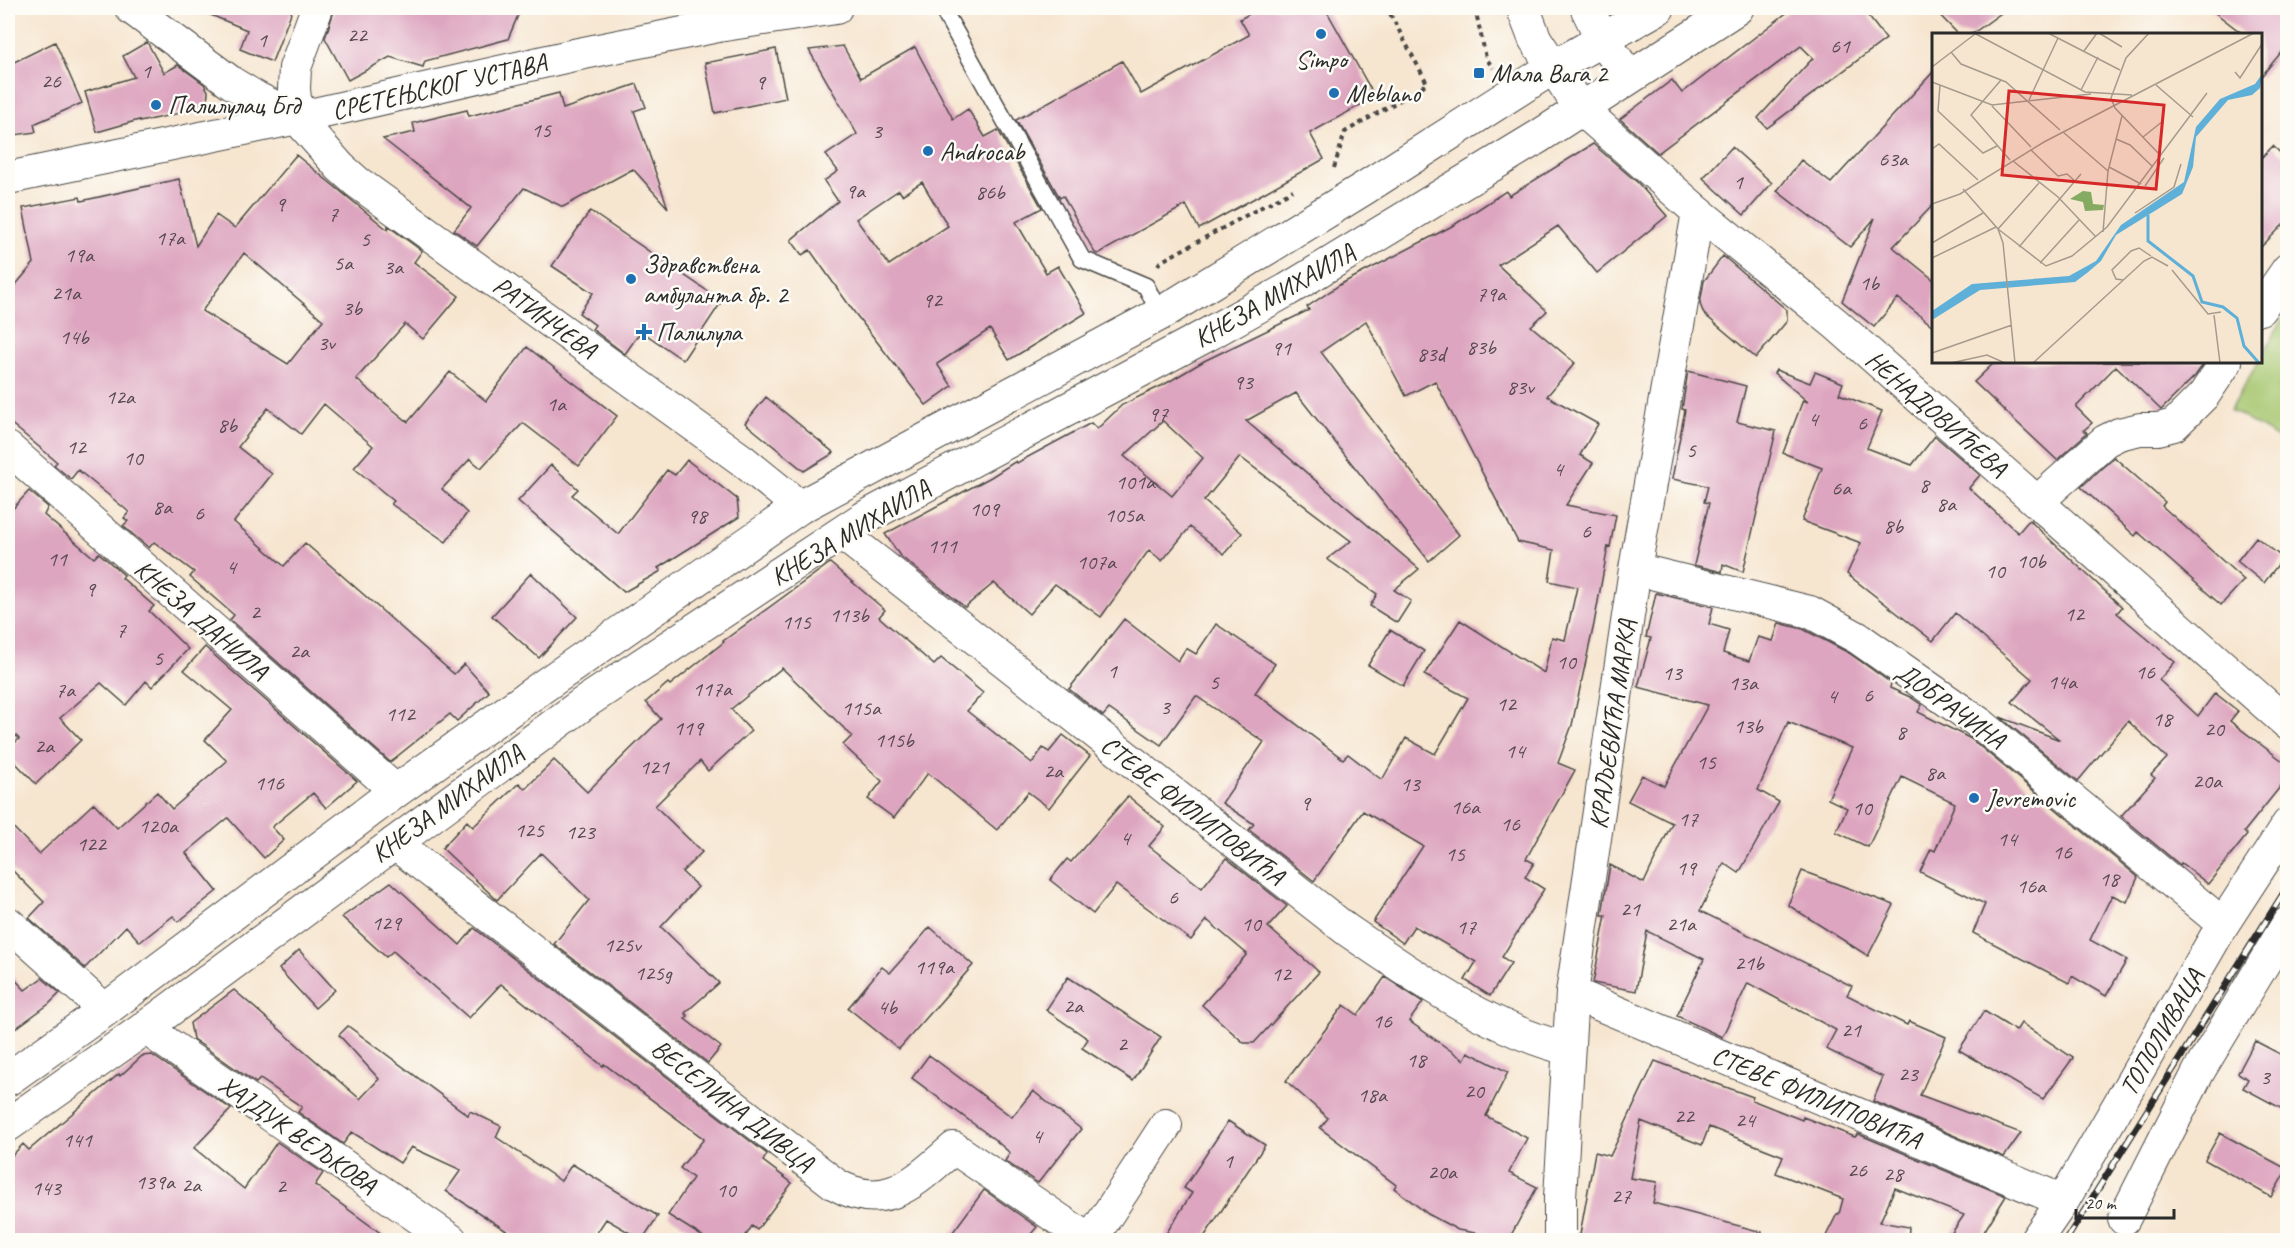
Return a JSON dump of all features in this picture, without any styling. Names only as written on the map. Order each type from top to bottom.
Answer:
[{"type":"main road","points":[[1523,8],[1535,39],[1581,109]]},
{"type":"main road","points":[[1587,8],[1602,39],[1629,77]]},
{"type":"main road","name":"КНЕЗА МИХАИЛА","points":[[8,1079],[105,1010],[396,791],[800,507],[1153,300],[1513,95],[1552,68],[1658,8]]},
{"type":"main road","name":"КНЕЗА МИХАИЛА","points":[[8,1125],[145,1028],[584,703],[864,518],[1203,338],[1287,290],[1581,109],[1737,8]]},
{"type":"street","points":[[131,8],[232,83],[297,118]]},
{"type":"street","points":[[297,118],[294,89],[295,68],[316,8]]},
{"type":"street","name":"СРЕТЕЊСКОГ УСТАВА","points":[[8,178],[297,118],[574,55],[718,26],[836,8]]},
{"type":"street","name":"НЕНАДОВИЋЕВА","points":[[1581,109],[1698,212],[1836,324],[2288,724]]},
{"type":"street","name":"РАТИНЧЕВА","points":[[297,118],[340,167],[357,182],[742,460],[800,507]]},
{"type":"street","name":"КРАЉЕВИЋА МАРКА","points":[[1560,1240],[1560,1197],[1572,993],[1635,569],[1698,212]]},
{"type":"street","points":[[2262,306],[2288,268]]},
{"type":"street","points":[[2037,502],[2105,441],[2140,429],[2158,429],[2174,425],[2204,396],[2225,363]]},
{"type":"street","name":"КНЕЗА ДАНИЛА","points":[[8,448],[396,791]]},
{"type":"street","name":"СТЕВЕ ФИЛИПОВИЋА","points":[[841,533],[1347,930],[1426,983],[1506,1029],[1536,1041],[1568,1049]]},
{"type":"street","name":"ДОБРАЧИНА","points":[[1635,569],[1810,612],[1858,638],[1982,725],[2223,924]]},
{"type":"street","name":"ТОПОЛИВАЦА","points":[[2036,1240],[2063,1201],[2223,924],[2288,824]]},
{"type":"street","name":"ВЕСЕЛИНА ДИВЦА","points":[[394,843],[841,1187],[860,1195],[886,1194],[908,1187],[954,1148],[1090,1240]]},
{"type":"street","points":[[8,923],[105,1010]]},
{"type":"street","name":"ТОПОЛИВАЦА","points":[[2124,1219],[2199,1071],[2288,923]]},
{"type":"street","name":"СТЕВЕ ФИЛИПОВИЋА","points":[[1572,993],[2063,1201]]},
{"type":"street","name":"ХАЈДУК ВЕЉКОВА","points":[[145,1028],[451,1240]]},
{"type":"street","points":[[1090,1240],[1166,1125]]},
{"type":"lane","points":[[942,8],[1082,259],[1153,300]]},
{"type":"path","points":[[1324,173],[1334,168],[1345,132],[1427,83],[1387,8]]},
{"type":"path","points":[[1475,8],[1486,58],[1513,95]]},
{"type":"path","points":[[1153,300],[1160,262],[1304,184]]},
{"type":"green space","points":[[2287,311],[2288,443],[2230,410],[2257,363],[2262,363],[2262,355]]},
{"type":"building","points":[[194,8],[293,8],[272,62],[240,49],[247,30]]},
{"type":"building","points":[[335,8],[521,8],[508,39],[425,61],[423,67],[390,57],[348,80],[325,38]]},
{"type":"building","points":[[1260,8],[1325,8],[1375,97],[1310,133],[1324,159],[1262,194],[1199,229],[1186,205],[1098,254],[1095,253],[1063,196],[1060,198],[1016,120],[1122,61],[1141,94],[1249,35],[1240,19]]},
{"type":"building","points":[[1793,8],[1862,8],[1886,39],[1767,128],[1758,118],[1813,58],[1801,46],[1658,153],[1620,119],[1672,80],[1682,93]]},
{"type":"building","points":[[1933,8],[2008,8],[1973,33],[1957,33]]},
{"type":"building","points":[[2209,8],[2288,8],[2288,44],[2262,76],[2262,33],[2242,33]]},
{"type":"building","points":[[55,42],[82,103],[34,124],[36,132],[8,136],[8,65]]},
{"type":"building","points":[[147,42],[164,73],[178,65],[204,84],[208,91],[207,107],[140,122],[139,120],[97,132],[85,92],[134,77],[123,56]]},
{"type":"building","points":[[843,46],[861,78],[915,47],[953,119],[968,109],[985,137],[998,130],[1042,208],[1016,222],[1046,273],[1058,266],[1086,313],[1009,360],[990,329],[937,364],[952,386],[926,405],[854,312],[810,250],[802,255],[791,240],[838,201],[824,181],[838,171],[826,155],[857,134],[809,50]],"holes":[[[922,182],[948,226],[889,265],[856,219],[899,190],[902,195]]]},
{"type":"building","points":[[776,49],[786,98],[715,113],[705,63]]},
{"type":"building","points":[[1932,73],[1932,206],[1893,247],[1932,278],[1932,325],[1898,298],[1874,327],[1842,301],[1875,218],[1850,247],[1777,191],[1801,160],[1831,183]]},
{"type":"building","points":[[637,84],[646,107],[634,111],[668,208],[633,169],[563,207],[524,188],[477,246],[454,230],[471,208],[383,139],[415,132],[413,123],[467,110],[469,116],[559,93],[563,109]]},
{"type":"building","points":[[1593,144],[1638,183],[1667,216],[1597,273],[1558,226],[1498,265],[1547,311],[1531,326],[1575,363],[1547,396],[1598,424],[1580,455],[1593,463],[1566,505],[1616,515],[1572,725],[1558,763],[1575,770],[1526,859],[1534,863],[1525,877],[1544,889],[1502,957],[1511,963],[1490,996],[1465,980],[1476,962],[1414,926],[1403,943],[1373,922],[1423,846],[1363,811],[1314,881],[1249,830],[1254,824],[1222,803],[1264,742],[1196,696],[1161,745],[1109,709],[1103,716],[1069,689],[1124,619],[1178,661],[1186,648],[1196,654],[1216,624],[1275,664],[1255,693],[1343,759],[1348,754],[1382,780],[1406,738],[1435,754],[1468,698],[1424,675],[1460,620],[1544,673],[1552,637],[1565,640],[1577,587],[1549,581],[1554,550],[1518,542],[1435,381],[1406,396],[1366,321],[1321,352],[1459,535],[1429,561],[1296,393],[1246,421],[1419,569],[1394,590],[1411,601],[1397,623],[1370,606],[1377,594],[1327,559],[1351,541],[1240,457],[1204,501],[1242,533],[1224,554],[1190,527],[1162,561],[1149,550],[1101,617],[1055,584],[1029,614],[994,583],[965,607],[900,556],[885,534],[991,477],[1016,461],[1017,463],[1091,423],[1097,429],[1122,405],[1165,384],[1204,361],[1309,310],[1307,307],[1341,284],[1454,225],[1506,191],[1509,196]],"holes":[[[1163,421],[1203,458],[1172,496],[1124,456]]]},
{"type":"building","points":[[2273,146],[2288,160],[2288,220],[2262,246],[2262,157]]},
{"type":"building","points":[[1732,147],[1772,183],[1744,215],[1703,178]]},
{"type":"building","points":[[296,155],[388,230],[388,226],[422,251],[414,262],[459,296],[423,339],[405,324],[356,379],[408,422],[450,372],[486,401],[527,347],[617,416],[579,466],[523,423],[481,468],[470,459],[442,489],[467,513],[446,542],[391,504],[394,501],[354,468],[373,446],[324,404],[301,434],[268,408],[238,447],[272,474],[234,522],[284,566],[305,543],[454,674],[464,664],[489,692],[457,721],[450,714],[390,762],[230,620],[234,615],[190,577],[194,572],[154,542],[149,548],[123,526],[128,521],[124,518],[129,512],[78,470],[71,479],[54,465],[57,462],[8,421],[8,294],[34,263],[23,208],[80,197],[81,201],[179,179],[196,246],[216,215],[235,228]],"holes":[[[244,253],[323,320],[288,364],[202,311]]]},
{"type":"building","name":"Здравствена амбуланта бр. 2","points":[[590,211],[722,301],[683,360],[641,331],[625,354],[592,329],[595,325],[579,313],[593,293],[552,266]]},
{"type":"building","points":[[1723,256],[1787,310],[1787,321],[1756,358],[1704,314],[1700,304],[1704,281]]},
{"type":"building","points":[[1994,363],[2204,363],[2195,376],[2161,410],[2116,366],[2076,407],[2092,423],[2084,430],[2087,433],[2057,460],[1974,382]]},
{"type":"building","points":[[1776,370],[1810,383],[1815,372],[1843,383],[1839,394],[1882,411],[1867,448],[1912,465],[1935,436],[1980,475],[1969,488],[2018,533],[2029,520],[2122,607],[2117,613],[2175,662],[2159,680],[2198,716],[2215,693],[2238,711],[2230,721],[2288,765],[2288,777],[2244,832],[2247,835],[2208,884],[2181,863],[2180,865],[2121,816],[2155,778],[2151,775],[2167,758],[2128,721],[2078,781],[2000,717],[2060,740],[2012,702],[2032,679],[1955,613],[1933,641],[1847,574],[1861,543],[1802,521],[1822,468],[1783,453],[1803,400],[1808,402],[1774,373]]},
{"type":"building","points":[[1688,371],[1746,386],[1737,422],[1776,431],[1743,572],[1723,564],[1722,572],[1694,565],[1709,503],[1704,502],[1708,486],[1672,479],[1685,410],[1682,409]]},
{"type":"building","points":[[766,397],[834,453],[804,471],[745,423]]},
{"type":"building","points":[[2114,457],[2165,502],[2162,506],[2244,580],[2221,605],[2138,532],[2135,536],[2081,487]]},
{"type":"building","points":[[687,460],[737,499],[739,517],[658,568],[661,571],[624,592],[518,501],[551,465],[578,489],[572,495],[618,534],[667,470],[675,475]]},
{"type":"building","points":[[29,491],[48,507],[44,515],[94,558],[99,553],[124,575],[122,578],[154,606],[149,611],[188,649],[152,687],[146,681],[126,705],[101,683],[60,718],[81,740],[36,784],[8,755],[8,749],[19,739],[8,727],[8,514]]},
{"type":"building","points":[[2256,537],[2283,558],[2264,583],[2237,561]]},
{"type":"building","points":[[830,563],[885,610],[879,617],[934,665],[941,658],[983,693],[967,711],[1032,763],[1043,748],[1049,752],[1063,735],[1090,756],[1049,808],[1028,792],[997,830],[928,773],[894,818],[868,799],[882,781],[843,745],[852,736],[782,668],[731,709],[751,731],[708,771],[700,761],[655,806],[702,852],[682,872],[698,887],[661,927],[719,983],[685,1013],[688,1016],[685,1019],[721,1047],[708,1063],[554,944],[589,900],[541,853],[497,900],[442,848],[467,821],[473,827],[519,783],[525,789],[554,760],[587,792],[661,719],[646,702],[723,641]]},
{"type":"building","points":[[531,573],[577,617],[539,658],[492,616]]},
{"type":"building","points":[[1656,593],[1713,607],[1709,624],[1729,630],[1723,653],[1749,661],[1758,637],[1773,641],[1779,623],[1803,629],[1849,653],[1891,683],[1890,688],[1922,705],[1918,712],[1971,739],[2138,877],[2127,902],[2112,895],[2090,940],[2127,960],[2106,996],[2072,976],[2069,983],[1973,933],[1985,904],[1920,872],[1931,849],[1935,851],[1955,803],[1902,777],[1868,847],[1836,832],[1847,808],[1828,799],[1852,748],[1788,722],[1758,790],[1779,802],[1739,873],[1724,863],[1700,911],[1852,986],[1847,995],[1907,1025],[1909,1021],[1946,1037],[1920,1095],[2021,1133],[2004,1157],[1873,1101],[1883,1077],[1826,1049],[1836,1030],[1748,983],[1722,1037],[1677,1016],[1704,959],[1647,931],[1636,991],[1593,983],[1606,915],[1602,915],[1610,865],[1644,883],[1672,823],[1628,801],[1642,775],[1664,786],[1708,705],[1638,687],[1651,638],[1646,637]]},
{"type":"building","points":[[1390,630],[1424,651],[1403,686],[1368,665]]},
{"type":"building","points":[[205,647],[357,781],[326,808],[313,793],[272,827],[284,840],[264,858],[228,818],[186,853],[217,891],[178,922],[173,916],[140,942],[126,926],[85,968],[29,918],[44,902],[8,866],[8,822],[39,854],[94,803],[117,828],[157,792],[172,809],[227,761],[205,740],[232,710],[184,670]]},
{"type":"building","points":[[1128,796],[1165,827],[1149,846],[1202,888],[1226,858],[1287,906],[1268,927],[1319,972],[1254,1043],[1244,1043],[1202,1005],[1247,954],[1207,920],[1191,940],[1116,885],[1093,914],[1050,880],[1067,859],[1071,862]]},
{"type":"building","points":[[1802,871],[1894,905],[1868,956],[1788,905]]},
{"type":"building","points":[[391,882],[460,945],[474,928],[767,1154],[763,1161],[792,1183],[757,1230],[752,1226],[743,1240],[708,1240],[668,1215],[693,1178],[680,1168],[704,1139],[604,1064],[603,1066],[501,984],[469,1018],[393,951],[386,957],[342,917]]},
{"type":"building","points":[[930,927],[973,965],[899,1049],[848,1008],[882,967],[890,973]]},
{"type":"building","points":[[299,950],[335,990],[315,1008],[279,969]]},
{"type":"building","points":[[8,972],[25,990],[42,978],[60,993],[49,1004],[8,1034]]},
{"type":"building","points":[[1068,977],[1161,1037],[1133,1081],[1082,1048],[1088,1039],[1046,1010]]},
{"type":"building","points":[[1385,977],[1423,1002],[1409,1021],[1464,1060],[1468,1052],[1508,1072],[1486,1116],[1527,1138],[1509,1173],[1537,1187],[1509,1239],[1458,1230],[1428,1214],[1394,1188],[1396,1185],[1320,1128],[1328,1118],[1286,1081],[1344,1005],[1358,1015]]},
{"type":"building","points":[[234,990],[360,1099],[379,1079],[339,1035],[348,1026],[468,1115],[470,1111],[501,1126],[496,1137],[561,1181],[572,1164],[658,1216],[642,1240],[606,1219],[592,1240],[520,1240],[446,1191],[461,1170],[411,1147],[400,1163],[352,1132],[343,1144],[298,1112],[302,1107],[260,1079],[256,1083],[193,1039],[190,1023]]},
{"type":"building","points":[[1984,1011],[2016,1031],[2021,1023],[2073,1058],[2043,1099],[1959,1050]]},
{"type":"building","points":[[2255,1041],[2288,1058],[2288,1112],[2243,1088],[2248,1079],[2238,1073]]},
{"type":"building","points":[[152,1055],[231,1109],[194,1148],[244,1189],[277,1142],[323,1173],[315,1185],[390,1240],[8,1240],[8,1160],[23,1144],[29,1150],[142,1056]]},
{"type":"building","points":[[929,1055],[1012,1117],[1033,1091],[1081,1129],[1038,1183],[1005,1161],[1010,1153],[994,1139],[912,1078]]},
{"type":"building","points":[[1655,1061],[1753,1097],[1752,1100],[1802,1120],[1803,1117],[1855,1137],[1858,1134],[2006,1196],[1979,1240],[1947,1240],[1964,1215],[1895,1188],[1880,1222],[1909,1227],[1908,1240],[1824,1240],[1839,1214],[1843,1199],[1776,1173],[1783,1156],[1709,1127],[1702,1145],[1641,1121],[1630,1178],[1657,1182],[1653,1203],[1762,1232],[1761,1240],[1579,1240],[1595,1152],[1610,1156]]},
{"type":"building","points":[[1228,1121],[1265,1145],[1202,1240],[1162,1240],[1192,1193],[1184,1188]]},
{"type":"building","points":[[2220,1133],[2287,1169],[2271,1197],[2205,1160]]},
{"type":"building","points":[[984,1190],[1037,1227],[1026,1240],[947,1240]]},
{"type":"railway","points":[[2066,1240],[2288,886]]},
{"type":"place","name":"Simpo","points":[[1321,34]]},
{"type":"place","name":"Мала Вага 2","points":[[1479,73]]},
{"type":"place","name":"Meblano","points":[[1334,93]]},
{"type":"place","name":"Палилулац Бгд","points":[[156,105]]},
{"type":"place","name":"Androcab","points":[[928,151]]},
{"type":"place","name":"Здравствена амбуланта бр. 2","points":[[631,279]]},
{"type":"place","name":"Палилула","points":[[644,332]]},
{"type":"place","name":"Jevremovic","points":[[1974,798]]}]
